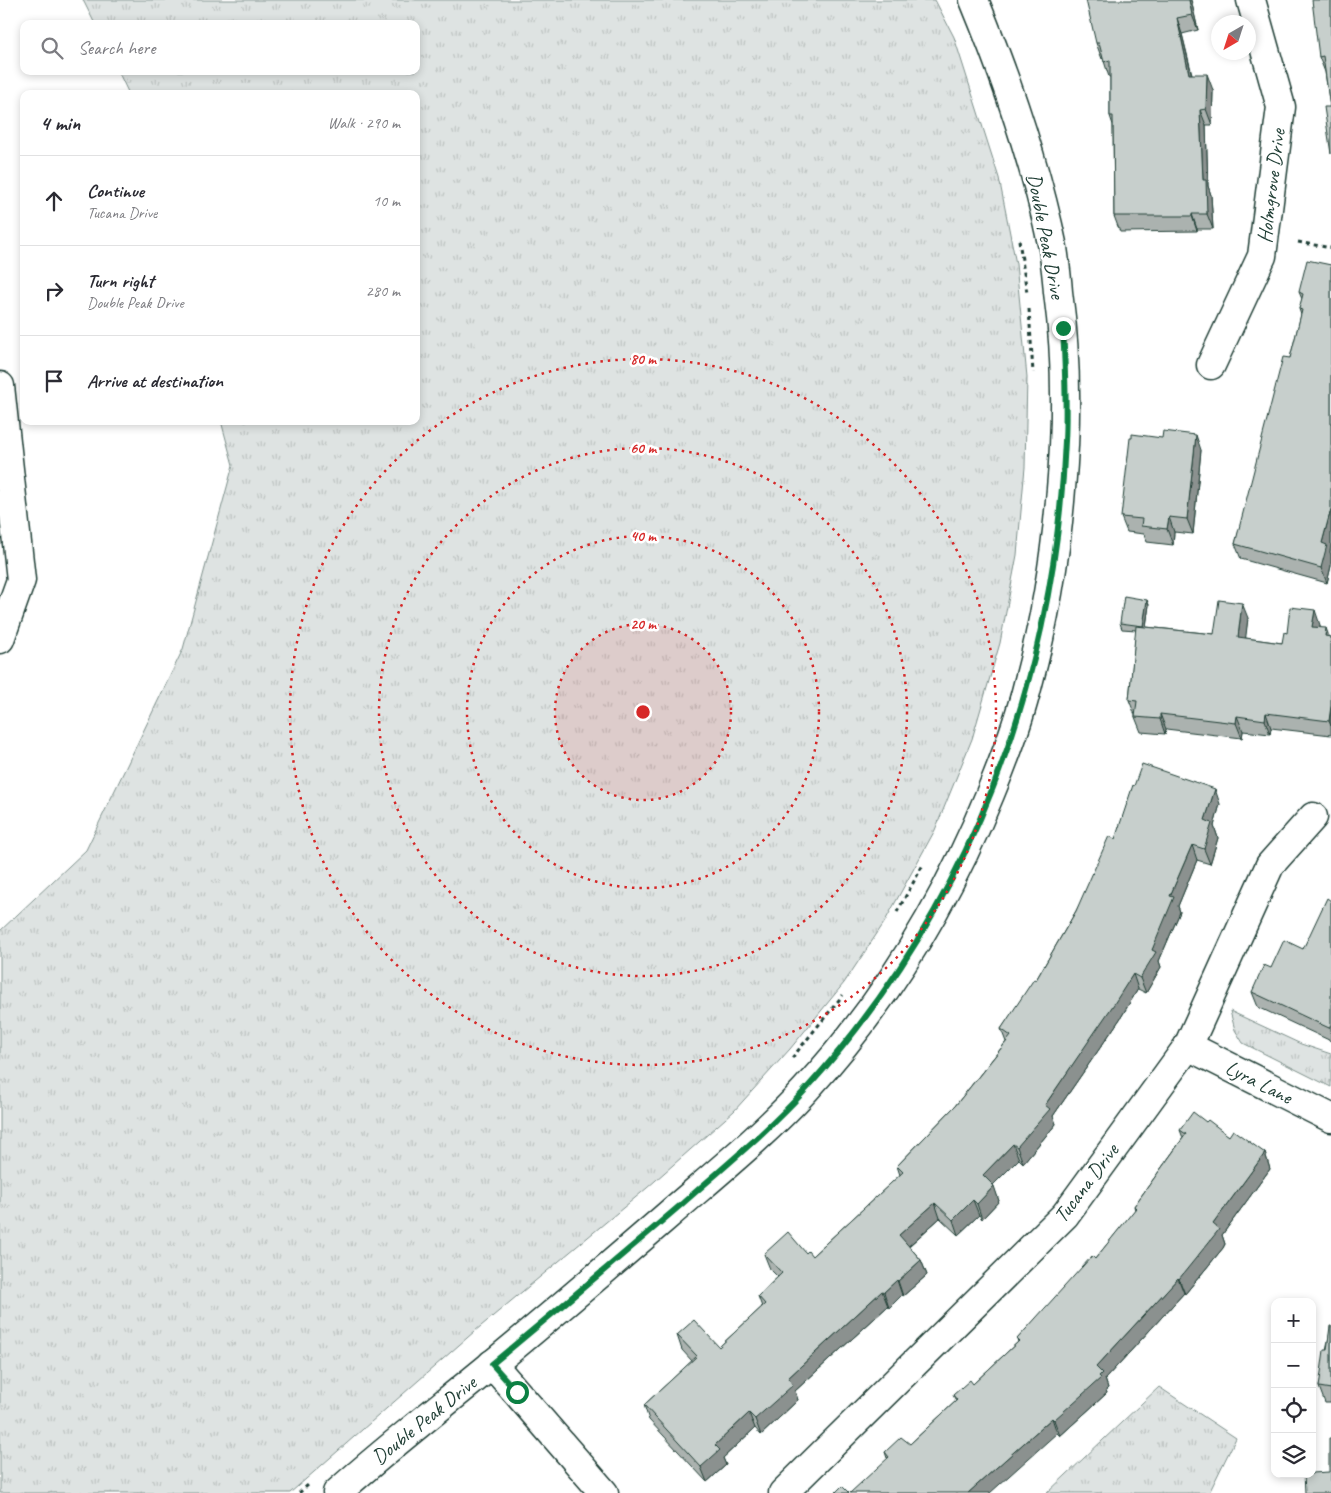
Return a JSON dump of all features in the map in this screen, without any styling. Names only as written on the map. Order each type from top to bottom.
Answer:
[{"type":"street","name":"Double Peak Drive","points":[[325,1487],[492,1364],[741,1152],[805,1090],[898,973],[930,920],[961,861],[1009,747],[1028,687],[1042,625],[1053,566],[1065,450],[1066,385],[1063,328],[1053,251],[1031,158],[999,61],[974,0]]},
{"type":"street","name":"Holmgrove Drive","points":[[1211,365],[1262,256],[1281,107],[1251,0]]},
{"type":"street","points":[[0,386],[21,580],[0,639]]},
{"type":"street","name":"Tucana Drive","points":[[783,1493],[1065,1215],[1188,1046],[1270,866],[1313,816]]},
{"type":"street","name":"Lyra Lane","points":[[1188,1046],[1331,1118]]},
{"type":"street","points":[[492,1364],[604,1493]]},
{"type":"path","points":[[1018,232],[1027,294]]},
{"type":"path","points":[[1298,242],[1331,248]]},
{"type":"path","points":[[1028,303],[1034,381]]},
{"type":"path","points":[[893,919],[926,860]]},
{"type":"path","points":[[792,1058],[846,991]]},
{"type":"path","points":[[299,1493],[325,1487]]},
{"type":"green space","points":[[83,0],[935,0],[954,37],[999,178],[1016,264],[1027,377],[1025,467],[1017,555],[1000,643],[972,739],[935,830],[884,923],[844,983],[790,1049],[734,1111],[647,1188],[475,1331],[290,1493],[0,1493],[0,931],[86,850],[183,649],[233,465],[222,425],[420,425],[420,90],[127,90],[120,75],[420,75],[420,20],[93,20]]},
{"type":"green space","points":[[1230,1011],[1301,1044],[1331,1054],[1331,1087],[1243,1043],[1235,1030]]},
{"type":"green space","points":[[1159,1387],[1236,1438],[1209,1493],[1047,1493]]},
{"type":"building","points":[[1086,0],[1189,0],[1192,15],[1177,18],[1189,74],[1207,74],[1206,109],[1200,110],[1203,180],[1206,180],[1207,214],[1192,214],[1192,216],[1114,216],[1113,116],[1110,116],[1110,60],[1104,62],[1099,43],[1096,43]]},
{"type":"building","points":[[1312,0],[1331,0],[1331,154],[1324,107],[1330,107],[1323,56],[1319,57]]},
{"type":"building","points":[[1307,260],[1331,265],[1331,509],[1322,543],[1327,545],[1321,568],[1235,544],[1283,357],[1290,358],[1302,310],[1299,309],[1303,294],[1299,292]]},
{"type":"building","points":[[1163,431],[1196,435],[1187,519],[1169,517],[1167,529],[1141,526],[1142,519],[1121,517],[1130,438],[1132,438],[1132,434],[1162,438]]},
{"type":"building","points":[[1124,596],[1147,600],[1143,626],[1120,623]]},
{"type":"building","points":[[1219,600],[1242,603],[1238,637],[1282,643],[1284,632],[1287,633],[1290,607],[1315,610],[1312,627],[1326,628],[1325,636],[1331,637],[1331,706],[1329,721],[1266,713],[1265,720],[1237,716],[1236,723],[1160,714],[1160,719],[1135,717],[1137,701],[1129,700],[1136,626],[1214,634]]},
{"type":"building","points":[[1142,764],[1215,789],[1205,820],[1212,823],[1204,849],[1192,845],[1170,896],[1174,897],[1152,950],[1156,952],[1140,978],[1133,974],[1045,1105],[1050,1109],[1017,1147],[1013,1144],[983,1175],[994,1186],[977,1204],[973,1200],[953,1220],[935,1203],[899,1235],[921,1260],[898,1281],[884,1292],[882,1291],[788,1378],[793,1385],[755,1419],[749,1413],[715,1445],[720,1450],[701,1467],[644,1405],[697,1356],[677,1335],[694,1320],[719,1347],[765,1304],[758,1296],[782,1273],[764,1254],[788,1232],[806,1253],[808,1251],[812,1256],[903,1172],[897,1166],[955,1106],[1011,1036],[1001,1029],[1034,979],[1036,980],[1076,911],[1109,836],[1115,839]]},
{"type":"building","points":[[1327,898],[1331,901],[1331,1024],[1329,1028],[1252,992],[1264,965],[1271,968],[1284,940],[1303,949]]},
{"type":"building","points":[[1193,1112],[1206,1122],[1208,1120],[1229,1136],[1233,1130],[1265,1153],[1213,1224],[1219,1229],[1217,1232],[1179,1279],[1096,1367],[1102,1373],[1099,1376],[1101,1378],[1054,1420],[1052,1418],[968,1493],[850,1493],[889,1457],[885,1452],[901,1437],[910,1444],[957,1400],[953,1395],[970,1380],[973,1384],[1019,1341],[1017,1339],[1092,1256],[1095,1259],[1136,1208],[1134,1206],[1186,1134],[1180,1130]]},
{"type":"building","points":[[1330,1326],[1331,1389],[1319,1387],[1324,1350],[1327,1350]]},
{"type":"building","points":[[1329,1438],[1331,1438],[1331,1493],[1305,1493],[1304,1478],[1316,1478],[1316,1473],[1329,1472]]},
{"type":"building","points":[[842,1486],[849,1493],[835,1493]]},
{"type":"route","points":[[517,1392],[492,1364],[624,1254],[741,1152],[805,1090],[866,1016],[898,973],[930,920],[961,861],[1009,747],[1028,687],[1042,625],[1053,566],[1065,442],[1066,385],[1063,328]]}]
